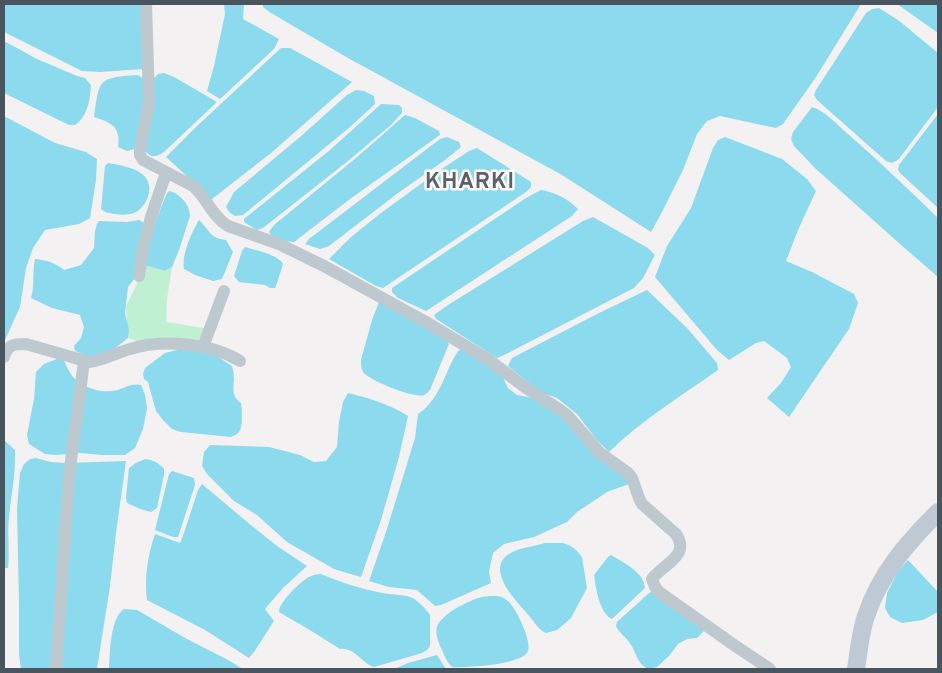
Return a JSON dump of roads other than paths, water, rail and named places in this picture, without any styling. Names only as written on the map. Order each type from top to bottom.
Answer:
[{"type":"main road","points":[[856,669],[861,634],[866,616],[878,588],[894,561],[916,534],[938,512]]},
{"type":"street","points":[[146,4],[149,101],[140,155],[143,160],[193,186],[199,191],[221,221],[228,226],[280,244],[426,322],[488,360],[530,392],[568,416],[600,453],[628,473],[632,478],[638,498],[642,504],[676,534],[680,540],[680,552],[652,578],[655,587],[769,669]]},
{"type":"street","points":[[140,276],[143,248],[148,228],[166,173]]},
{"type":"street","points":[[203,347],[224,291]]},
{"type":"street","points":[[4,357],[10,346],[26,344],[89,362],[98,361],[142,346],[176,344],[203,347],[229,354],[240,361]]},
{"type":"street","points":[[56,669],[68,476],[84,361]]},
{"type":"water","points":[[4,4],[141,4],[143,69],[100,72],[82,71],[4,32]]},
{"type":"water","points":[[224,4],[244,4],[243,19],[279,39],[274,49],[220,99],[207,91],[225,14]]},
{"type":"water","points":[[263,4],[861,4],[816,77],[783,124],[776,128],[720,116],[707,121],[697,134],[683,170],[651,232],[562,175],[348,58],[271,13],[263,7]]},
{"type":"water","points":[[897,4],[938,4],[938,33]]},
{"type":"water","points":[[879,8],[898,20],[938,53],[938,107],[898,160],[892,163],[886,161],[817,100],[814,95],[866,13],[872,9]]},
{"type":"water","points":[[4,41],[37,59],[85,78],[91,85],[86,112],[75,125],[69,125],[4,93]]},
{"type":"water","points":[[281,48],[290,48],[352,82],[271,153],[207,203],[189,178],[166,157]]},
{"type":"water","points":[[164,73],[217,102],[164,152],[154,156],[149,155],[145,150],[154,78],[158,74]]},
{"type":"water","points":[[137,75],[144,80],[146,89],[135,149],[127,151],[118,147],[118,135],[114,127],[106,121],[94,117],[98,95],[103,83],[114,77]]},
{"type":"water","points":[[356,90],[364,91],[374,96],[375,104],[350,127],[243,215],[235,216],[229,212],[226,207],[234,192],[347,95]]},
{"type":"water","points":[[381,104],[399,105],[402,108],[402,113],[391,125],[348,161],[263,228],[257,230],[244,222],[244,219],[330,150]]},
{"type":"water","points":[[812,107],[831,119],[938,218],[938,277],[816,169],[794,146],[791,139],[793,132]]},
{"type":"water","points":[[938,114],[938,208],[898,170],[899,165]]},
{"type":"water","points":[[405,115],[415,118],[439,131],[440,135],[350,199],[294,242],[280,240],[271,235],[269,232],[274,225]]},
{"type":"water","points":[[4,116],[55,143],[86,152],[97,159],[90,218],[79,224],[45,230],[33,248],[26,268],[20,307],[4,342]]},
{"type":"water","points":[[447,137],[459,142],[461,147],[329,246],[320,249],[305,244],[440,139]]},
{"type":"water","points":[[725,137],[782,159],[807,179],[816,191],[786,261],[854,294],[858,303],[849,329],[789,417],[767,398],[781,383],[791,367],[787,358],[764,341],[756,343],[729,360],[717,350],[655,277],[667,246],[691,208],[713,148],[718,140]]},
{"type":"water","points":[[477,148],[531,182],[531,187],[383,288],[376,286],[329,259],[351,237],[381,213],[440,170],[469,151]]},
{"type":"water","points":[[108,163],[134,170],[142,174],[149,183],[146,201],[134,213],[107,213],[101,209],[105,166]]},
{"type":"water","points":[[541,190],[561,196],[578,209],[572,216],[426,311],[398,298],[392,292],[392,288],[526,198]]},
{"type":"water","points":[[169,191],[177,194],[184,200],[190,216],[172,267],[165,271],[144,265],[151,233]]},
{"type":"water","points":[[593,217],[648,248],[655,255],[643,278],[634,288],[497,358],[436,319],[434,315],[448,305],[583,221]]},
{"type":"water","points":[[139,220],[144,223],[135,278],[128,287],[125,313],[129,330],[128,338],[114,349],[90,357],[75,351],[74,346],[81,338],[84,327],[80,315],[52,308],[31,298],[35,259],[51,262],[64,270],[81,265],[94,248],[95,231],[99,221],[127,222]]},
{"type":"water","points":[[199,220],[213,235],[226,240],[233,252],[222,279],[213,281],[184,269],[184,257],[190,237]]},
{"type":"water","points":[[245,247],[272,255],[283,264],[275,288],[239,282],[234,276]]},
{"type":"water","points":[[647,290],[687,328],[717,363],[718,370],[648,419],[609,452],[596,439],[577,414],[557,398],[540,392],[508,366],[512,358]]},
{"type":"water","points":[[379,302],[445,339],[449,344],[430,390],[424,395],[411,394],[373,380],[361,368],[361,360]]},
{"type":"water","points":[[462,348],[501,373],[508,388],[517,395],[534,398],[558,412],[627,476],[629,484],[607,492],[577,512],[567,522],[534,537],[504,544],[493,553],[489,572],[491,583],[435,606],[417,590],[389,587],[369,581],[415,438],[418,414],[433,399],[454,357]]},
{"type":"water","points":[[177,350],[190,350],[215,355],[232,366],[234,392],[236,398],[241,403],[242,409],[239,432],[231,437],[181,432],[172,429],[156,411],[148,382],[144,379],[145,368],[165,353]]},
{"type":"water","points":[[62,357],[74,378],[89,388],[100,391],[112,391],[132,385],[141,385],[147,408],[143,429],[135,448],[125,455],[80,453],[56,455],[45,454],[29,444],[27,435],[34,399],[36,372],[44,364]]},
{"type":"water","points":[[348,393],[379,402],[408,416],[399,457],[381,520],[361,577],[334,569],[287,542],[257,515],[234,501],[207,474],[202,466],[204,452],[210,445],[269,447],[300,455],[314,462],[326,461],[337,447],[343,402]]},
{"type":"water","points":[[4,440],[15,450],[8,523],[8,568],[4,568]]},
{"type":"water","points":[[36,458],[51,462],[67,463],[126,461],[97,669],[21,669],[19,654],[17,509],[20,473],[24,464],[30,459]]},
{"type":"water","points":[[145,459],[155,462],[164,469],[157,508],[151,512],[127,503],[126,497],[129,468]]},
{"type":"water","points":[[172,471],[194,478],[195,485],[178,537],[155,530],[169,474]]},
{"type":"water","points":[[202,484],[277,546],[307,566],[283,588],[265,609],[274,621],[249,658],[205,630],[147,600],[147,566],[155,534],[180,543],[198,490]]},
{"type":"water","points":[[545,543],[563,543],[576,550],[582,557],[587,588],[571,618],[557,630],[546,633],[537,626],[513,597],[500,572],[501,564],[509,554]]},
{"type":"water","points":[[611,555],[637,573],[644,582],[645,588],[612,619],[601,606],[594,575]]},
{"type":"water","points":[[908,560],[938,592],[938,612],[923,620],[902,623],[890,617],[885,608],[887,593],[898,571]]},
{"type":"water","points":[[321,574],[358,587],[385,594],[407,596],[416,600],[430,615],[430,646],[422,653],[374,667],[353,652],[340,649],[279,612],[282,603],[301,583],[309,577]]},
{"type":"water","points":[[654,591],[705,630],[697,638],[687,639],[678,644],[657,667],[648,669],[641,664],[632,646],[616,626],[617,622],[649,593]]},
{"type":"water","points":[[494,596],[506,600],[515,611],[526,634],[529,648],[527,653],[522,657],[503,663],[452,667],[440,645],[437,627],[444,617],[463,604],[482,597]]},
{"type":"water","points":[[124,609],[137,610],[243,669],[109,669],[113,628],[119,614]]},
{"type":"water","points":[[437,655],[446,669],[394,669],[408,663]]},
{"type":"district","name":"KHARKI","points":[[470,182]]}]
